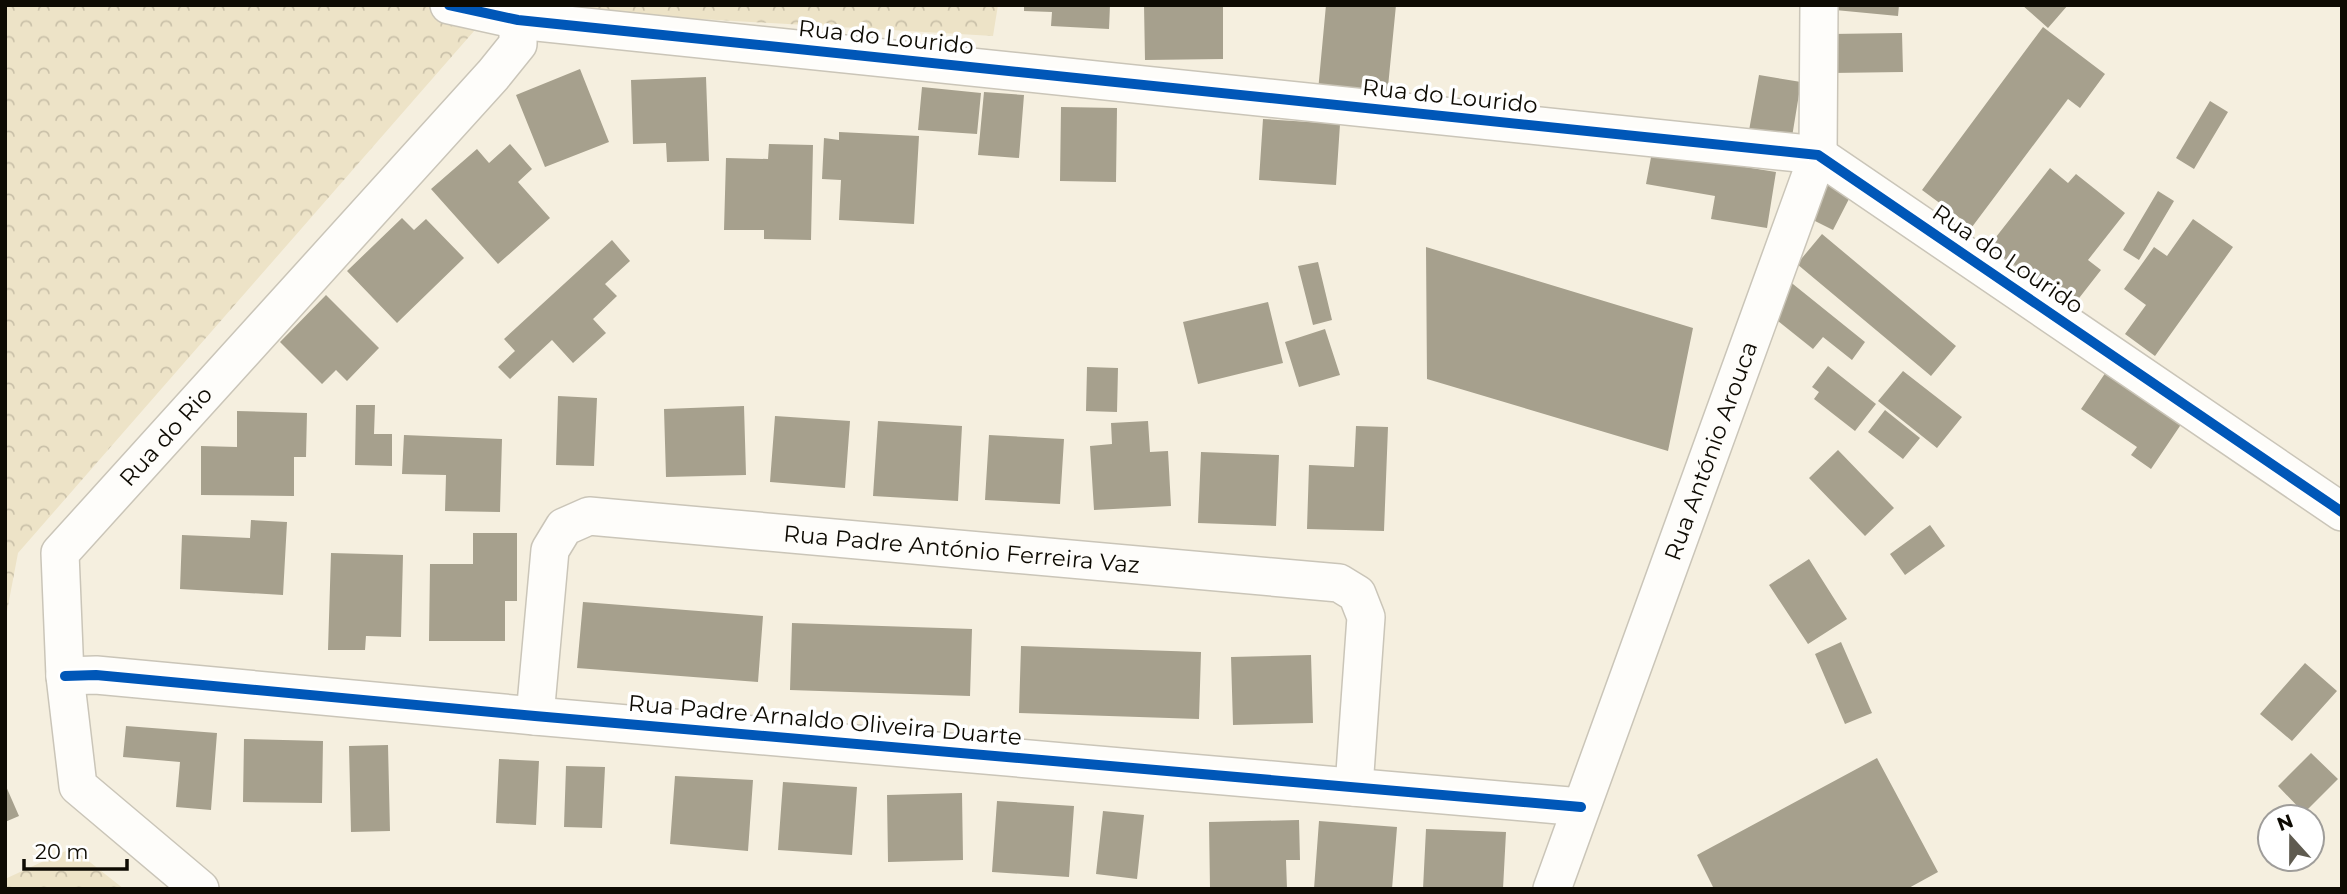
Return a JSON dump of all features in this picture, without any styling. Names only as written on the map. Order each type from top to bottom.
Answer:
[{"type":"street","name":"Rua do Lourido","points":[[449,5],[518,20],[1818,155],[2342,512]]},
{"type":"street","name":"Rua António Arouca","points":[[1552,889],[1818,155],[1819,5]]},
{"type":"street","name":"Rua do Rio","points":[[200,889],[78,786],[65,676],[60,553],[493,75],[518,44],[518,20]]},
{"type":"street","name":"Rua Padre António Ferreira Vaz","points":[[535,716],[550,550],[564,527],[589,516],[1339,583],[1357,594],[1366,617],[1354,787]]},
{"type":"street","name":"Rua Padre Arnaldo Oliveira Duarte","points":[[65,676],[96,675],[1581,807]]},
{"type":"green space","points":[[5,5],[998,5],[993,36],[495,7],[18,553],[5,622]]},
{"type":"green space","points":[[72,848],[124,889],[5,889],[5,879]]},
{"type":"building","points":[[1024,5],[1110,5],[1109,29],[1051,26],[1052,12],[1024,11]]},
{"type":"building","points":[[1144,5],[1223,5],[1223,59],[1145,60]]},
{"type":"building","points":[[1326,5],[1396,5],[1387,97],[1318,91]]},
{"type":"building","points":[[1835,5],[1899,5],[1898,16],[1835,10]]},
{"type":"building","points":[[2022,5],[2068,5],[2048,28]]},
{"type":"building","points":[[2043,27],[2105,74],[2080,108],[2068,99],[1972,227],[1922,190]]},
{"type":"building","points":[[1902,33],[1903,72],[1831,73],[1831,34]]},
{"type":"building","points":[[580,69],[609,142],[545,167],[516,95]]},
{"type":"building","points":[[1759,75],[1801,82],[1791,143],[1748,136]]},
{"type":"building","points":[[706,77],[709,161],[667,162],[666,143],[633,144],[631,80]]},
{"type":"building","points":[[922,87],[981,93],[977,134],[918,130]]},
{"type":"building","points":[[984,92],[1024,95],[1019,158],[978,155]]},
{"type":"building","points":[[2210,101],[2228,112],[2194,169],[2176,158]]},
{"type":"building","points":[[1061,107],[1117,108],[1116,182],[1060,181]]},
{"type":"building","points":[[1263,119],[1340,124],[1336,185],[1259,180]]},
{"type":"building","points":[[839,132],[919,136],[914,224],[839,220],[841,180],[822,179],[824,138],[839,140]]},
{"type":"building","points":[[510,144],[532,169],[518,182],[550,218],[498,264],[431,189],[477,149],[489,163]]},
{"type":"building","points":[[769,144],[813,145],[811,240],[764,239],[764,230],[724,230],[726,158],[768,159]]},
{"type":"building","points":[[1652,152],[1776,172],[1767,228],[1711,219],[1715,196],[1646,184]]},
{"type":"building","points":[[2050,168],[2068,183],[2076,174],[2125,213],[2088,260],[2101,270],[2069,311],[1989,246]]},
{"type":"building","points":[[1812,174],[1851,195],[1833,230],[1793,210]]},
{"type":"building","points":[[2158,191],[2174,201],[2139,260],[2123,250]]},
{"type":"building","points":[[402,218],[414,230],[426,219],[464,258],[397,323],[347,271]]},
{"type":"building","points":[[2193,219],[2233,247],[2155,356],[2125,334],[2146,305],[2124,289],[2154,247],[2167,256]]},
{"type":"building","points":[[1822,234],[1956,346],[1931,376],[1797,264]]},
{"type":"building","points":[[612,240],[630,261],[605,284],[617,296],[593,319],[606,333],[573,363],[552,340],[510,379],[498,367],[515,351],[504,339]]},
{"type":"building","points":[[1426,247],[1693,328],[1668,451],[1427,379]]},
{"type":"building","points":[[1318,262],[1332,320],[1313,325],[1298,266]]},
{"type":"building","points":[[1778,272],[1865,342],[1852,360],[1823,337],[1813,349],[1754,302]]},
{"type":"building","points":[[326,295],[379,348],[347,381],[336,370],[322,384],[280,342]]},
{"type":"building","points":[[1268,302],[1283,363],[1198,384],[1183,322]]},
{"type":"building","points":[[1325,329],[1340,375],[1299,387],[1285,342]]},
{"type":"building","points":[[1828,366],[1876,404],[1855,431],[1814,399],[1819,392],[1812,387]]},
{"type":"building","points":[[2110,366],[2186,417],[2151,469],[2131,455],[2137,447],[2081,409]]},
{"type":"building","points":[[1087,367],[1118,368],[1117,412],[1086,411]]},
{"type":"building","points":[[1903,371],[1962,417],[1937,448],[1878,401]]},
{"type":"building","points":[[558,396],[597,398],[594,466],[556,465]]},
{"type":"building","points":[[356,405],[375,405],[374,434],[392,434],[392,466],[355,465]]},
{"type":"building","points":[[744,406],[746,475],[666,477],[664,409]]},
{"type":"building","points":[[1885,410],[1920,438],[1903,459],[1868,432]]},
{"type":"building","points":[[237,411],[307,413],[306,457],[294,457],[294,496],[201,495],[201,446],[237,447]]},
{"type":"building","points":[[775,416],[850,421],[845,488],[770,482]]},
{"type":"building","points":[[878,421],[962,426],[958,501],[873,496]]},
{"type":"building","points":[[1148,421],[1150,452],[1168,451],[1171,506],[1094,510],[1090,446],[1112,444],[1111,423]]},
{"type":"building","points":[[1356,426],[1388,427],[1384,531],[1307,529],[1309,465],[1354,467]]},
{"type":"building","points":[[404,435],[502,439],[500,512],[445,511],[446,475],[402,474]]},
{"type":"building","points":[[989,435],[1064,439],[1060,504],[985,500]]},
{"type":"building","points":[[1838,450],[1894,508],[1865,536],[1809,478]]},
{"type":"building","points":[[1201,452],[1279,455],[1276,526],[1198,523]]},
{"type":"building","points":[[251,520],[287,522],[283,595],[180,589],[182,535],[250,538]]},
{"type":"building","points":[[1930,525],[1945,546],[1905,575],[1890,554]]},
{"type":"building","points":[[473,533],[517,533],[517,601],[505,601],[505,641],[429,641],[430,564],[473,564]]},
{"type":"building","points":[[331,553],[403,555],[401,637],[366,636],[365,650],[328,650]]},
{"type":"building","points":[[1809,559],[1847,619],[1808,644],[1769,585]]},
{"type":"building","points":[[583,602],[763,616],[758,682],[577,668]]},
{"type":"building","points":[[792,623],[972,629],[970,696],[790,690]]},
{"type":"building","points":[[1841,642],[1872,713],[1845,724],[1815,654]]},
{"type":"building","points":[[1021,646],[1201,652],[1199,719],[1019,713]]},
{"type":"building","points":[[1311,655],[1313,723],[1233,725],[1231,657]]},
{"type":"building","points":[[2305,663],[2337,691],[2292,741],[2260,714]]},
{"type":"building","points":[[126,726],[217,733],[211,810],[176,807],[180,762],[123,757]]},
{"type":"building","points":[[244,739],[323,741],[322,803],[243,802]]},
{"type":"building","points":[[388,745],[390,831],[351,832],[349,746]]},
{"type":"building","points":[[2311,753],[2338,779],[2314,803],[2294,803],[2278,786]]},
{"type":"building","points":[[1877,758],[1938,872],[1907,889],[1714,889],[1697,855]]},
{"type":"building","points":[[499,759],[539,761],[536,825],[496,823]]},
{"type":"building","points":[[566,766],[605,767],[602,828],[564,827]]},
{"type":"building","points":[[675,776],[753,780],[748,851],[670,844]]},
{"type":"building","points":[[783,782],[857,787],[852,855],[778,850]]},
{"type":"building","points":[[5,784],[19,816],[5,822]]},
{"type":"building","points":[[962,793],[963,860],[888,862],[887,795]]},
{"type":"building","points":[[997,801],[1074,806],[1069,877],[992,872]]},
{"type":"building","points":[[1103,811],[1144,815],[1137,879],[1096,874]]},
{"type":"building","points":[[1299,820],[1300,860],[1286,860],[1287,889],[1210,889],[1209,822]]},
{"type":"building","points":[[1319,821],[1397,827],[1392,889],[1314,889]]},
{"type":"building","points":[[1426,829],[1506,832],[1503,889],[1423,889]]},
{"type":"cycle path","points":[[449,5],[518,20],[1818,155],[2342,512]]},
{"type":"cycle path","points":[[65,676],[96,675],[1581,807]]}]
